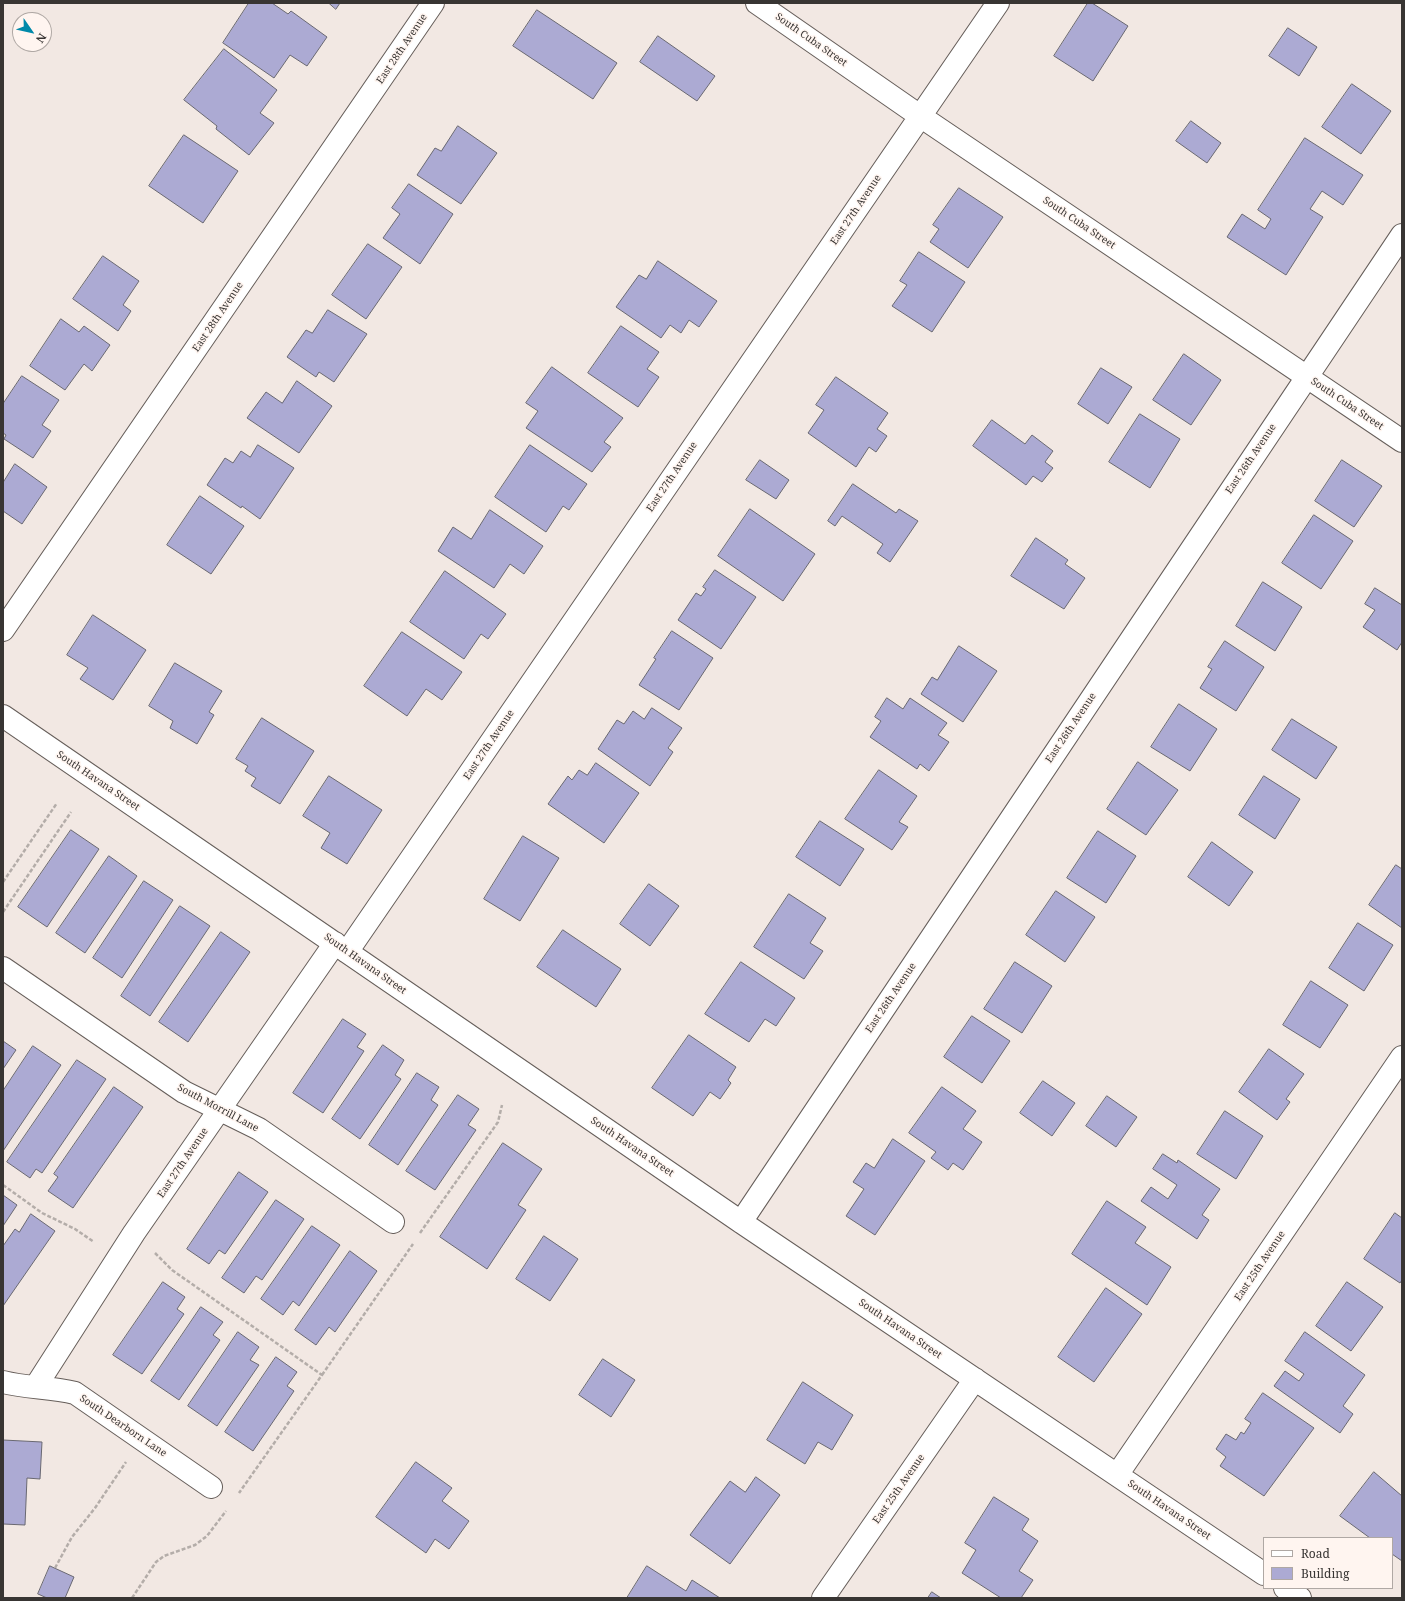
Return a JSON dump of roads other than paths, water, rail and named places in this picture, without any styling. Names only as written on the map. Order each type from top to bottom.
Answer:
[{"type":"street","name":"East 28th Avenue","points":[[3,630],[433,3]]},
{"type":"street","name":"South Cuba Street","points":[[756,3],[920,116],[1402,441]]},
{"type":"street","name":"East 27th Avenue","points":[[36,1386],[134,1233],[220,1108],[341,947],[998,3]]},
{"type":"street","name":"East 26th Avenue","points":[[741,1222],[1306,376],[1402,235]]},
{"type":"street","name":"South Havana Street","points":[[3,716],[741,1222],[1263,1573]]},
{"type":"street","name":"South Morrill Lane","points":[[3,968],[184,1092],[220,1108],[259,1129],[393,1222]]},
{"type":"street","name":"East 25th Avenue","points":[[1117,1475],[1402,1057]]},
{"type":"street","name":"East 25th Avenue","points":[[822,1598],[975,1379]]},
{"type":"street","name":"South Dearborn Lane","points":[[3,1382],[75,1393],[211,1486]]},
{"type":"street","points":[[1286,1589],[1300,1598]]}]
